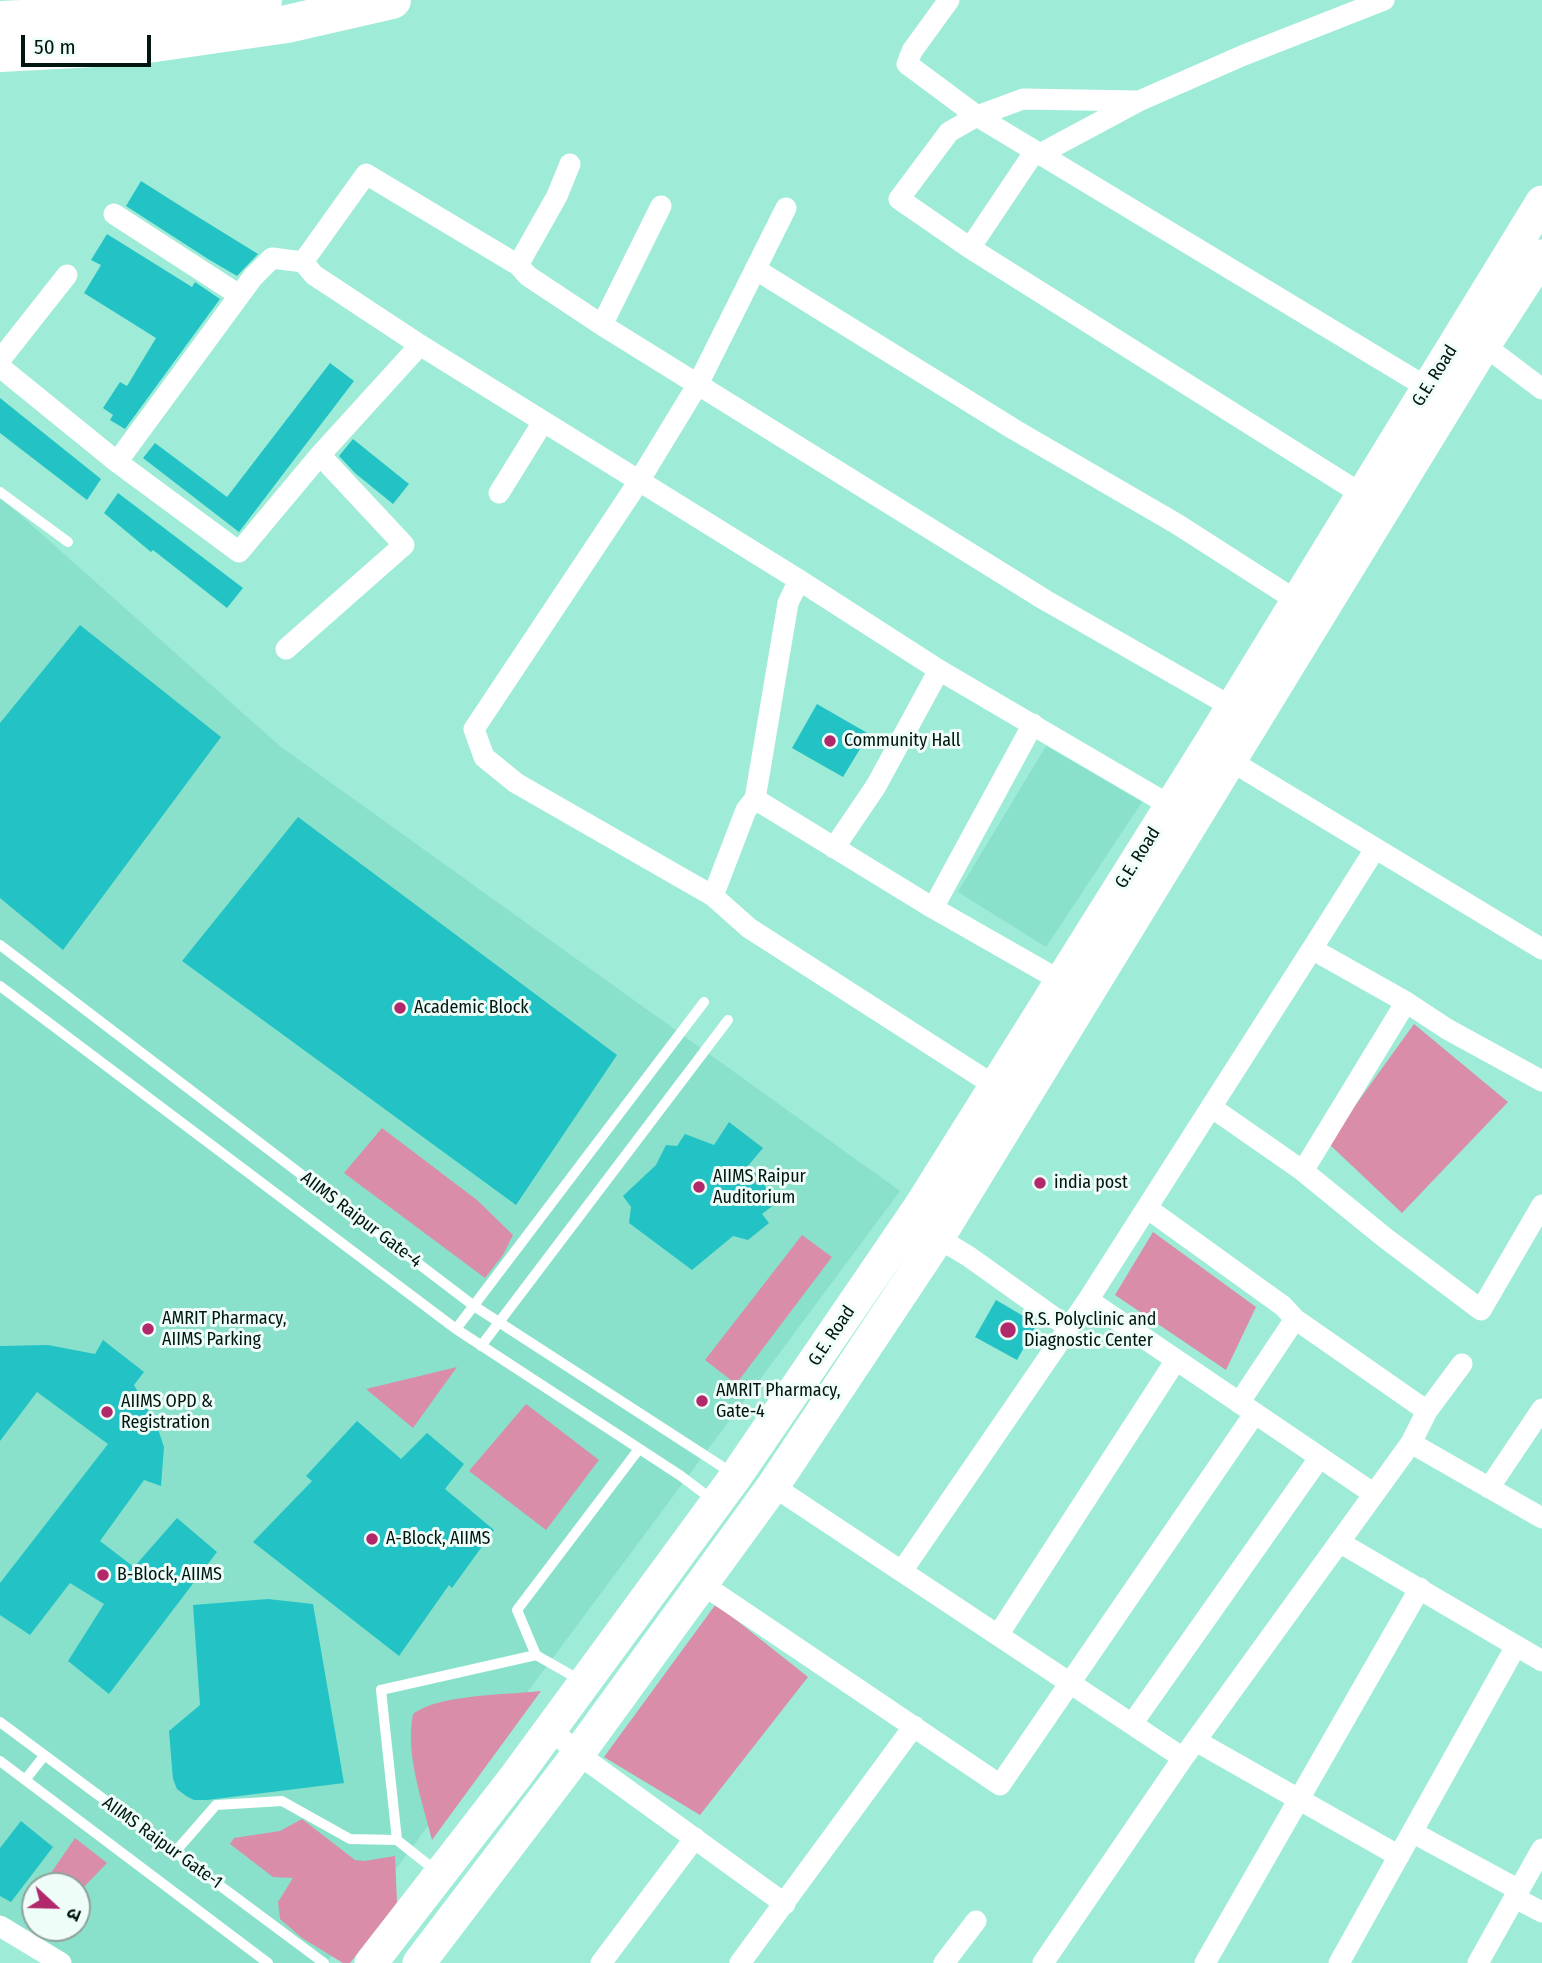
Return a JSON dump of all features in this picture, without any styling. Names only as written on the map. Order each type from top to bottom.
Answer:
[{"type":"highway","points":[[0,20],[135,14],[263,0]]},
{"type":"highway","points":[[0,54],[134,46],[287,24],[392,0]]},
{"type":"main road","name":"G.E. Road","points":[[371,1963],[586,1683],[736,1476],[921,1205],[1171,806],[1220,754],[1232,707],[1428,388],[1474,338],[1542,202]]},
{"type":"main road","points":[[419,1963],[578,1754],[773,1486],[938,1238],[1220,754],[1474,338],[1537,272]]},
{"type":"street","points":[[949,0],[912,51],[907,64],[977,116],[1428,388]]},
{"type":"street","points":[[970,248],[1037,152],[1139,101],[1244,55],[1384,0]]},
{"type":"street","points":[[1139,101],[1023,99],[977,116],[949,132],[899,199],[970,248],[1363,495]]},
{"type":"street","points":[[519,265],[557,195],[570,164]]},
{"type":"street","points":[[303,261],[366,174],[519,265],[528,276],[602,325],[1045,600],[1232,707]]},
{"type":"street","points":[[602,325],[661,206]]},
{"type":"street","points":[[786,208],[698,384],[639,481],[474,729],[484,757],[516,783],[713,896],[749,928],[995,1086]]},
{"type":"street","points":[[114,214],[239,295]]},
{"type":"street","points":[[117,462],[239,295],[272,258],[303,261],[314,275],[420,345],[939,670],[1171,806]]},
{"type":"street","points":[[755,269],[1015,430],[1177,524],[1297,601]]},
{"type":"street","points":[[0,360],[67,275]]},
{"type":"street","points":[[1474,338],[1542,388]]},
{"type":"street","points":[[0,367],[117,462],[239,552],[320,455],[420,345]]},
{"type":"street","points":[[499,492],[543,422]]},
{"type":"street","points":[[286,649],[404,545],[320,455]]},
{"type":"street","points":[[713,896],[746,810],[755,799],[788,603],[799,580]]},
{"type":"street","points":[[834,848],[876,786],[939,670]]},
{"type":"street","points":[[933,908],[1033,724]]},
{"type":"street","points":[[1220,754],[1542,948]]},
{"type":"street","points":[[755,799],[933,908],[1061,981]]},
{"type":"street","points":[[902,1571],[1088,1300],[1376,849]]},
{"type":"street","points":[[1312,949],[1406,1002],[1447,1029],[1542,1081]]},
{"type":"street","points":[[1303,1171],[1406,1002]]},
{"type":"street","points":[[1211,1107],[1303,1171],[1384,1237],[1481,1310],[1542,1205]]},
{"type":"street","points":[[1147,1208],[1283,1306],[1295,1319],[1427,1411]]},
{"type":"street","points":[[938,1238],[968,1256],[1069,1328]]},
{"type":"street","points":[[1088,1300],[1374,1494]]},
{"type":"street","points":[[702,1584],[1000,1786],[1070,1683],[1247,1408],[1295,1319]]},
{"type":"street","points":[[998,1635],[1176,1360]]},
{"type":"street","points":[[1043,1963],[1190,1749],[1411,1443],[1427,1411],[1462,1364]]},
{"type":"street","points":[[1489,1488],[1542,1409]]},
{"type":"street","points":[[1411,1443],[1542,1518]]},
{"type":"street","points":[[1132,1724],[1320,1457]]},
{"type":"street","points":[[773,1486],[1132,1724],[1297,1800],[1398,1856]]},
{"type":"street","points":[[1339,1542],[1542,1661]]},
{"type":"street","points":[[1205,1963],[1420,1588]]},
{"type":"street","points":[[1339,1963],[1516,1646]]},
{"type":"street","points":[[740,1963],[914,1726]]},
{"type":"street","points":[[551,1729],[578,1754],[785,1904]]},
{"type":"street","points":[[1412,1832],[1517,1894],[1542,1912]]},
{"type":"street","points":[[601,1963],[695,1838]]},
{"type":"street","points":[[1478,1963],[1542,1849]]},
{"type":"street","points":[[944,1963],[976,1921]]},
{"type":"street","points":[[0,1926],[61,1963]]},
{"type":"lane","points":[[0,492],[68,542]]},
{"type":"lane","name":"AIIMS Raipur Gate-4","points":[[0,945],[474,1306],[736,1476]]},
{"type":"lane","name":"AIIMS Raipur Gate-4","points":[[0,986],[456,1329],[716,1503]]},
{"type":"lane","points":[[456,1329],[704,1002]]},
{"type":"lane","points":[[481,1346],[728,1020]]},
{"type":"lane","points":[[586,1683],[536,1655],[517,1610],[639,1449]]},
{"type":"lane","points":[[397,1840],[381,1690],[536,1655]]},
{"type":"lane","name":"AIIMS Raipur Gate-1","points":[[0,1722],[324,1963]]},
{"type":"lane","points":[[25,1780],[44,1756]]},
{"type":"lane","name":"AIIMS Raipur Gate-1","points":[[0,1761],[268,1963]]},
{"type":"lane","points":[[175,1852],[216,1805],[282,1801],[350,1839],[397,1840],[440,1874]]},
{"type":"shaded area","points":[[0,497],[281,747],[900,1191],[326,1963],[67,1963],[34,1942],[91,1942],[91,1872],[21,1872],[21,1934],[0,1921]]},
{"type":"shaded area","points":[[1046,746],[1142,802],[1046,947],[958,892]]},
{"type":"shaded area","points":[[1414,1024],[1508,1102],[1402,1213],[1328,1143]]},
{"type":"shaded area","points":[[382,1128],[477,1200],[513,1235],[503,1255],[485,1278],[344,1173]]},
{"type":"shaded area","points":[[1153,1232],[1256,1307],[1226,1370],[1115,1295]]},
{"type":"shaded area","points":[[802,1235],[832,1257],[736,1384],[705,1360]]},
{"type":"shaded area","points":[[457,1367],[413,1428],[366,1389]]},
{"type":"shaded area","points":[[526,1404],[599,1460],[546,1530],[469,1471]]},
{"type":"shaded area","points":[[716,1604],[808,1677],[700,1815],[604,1757]]},
{"type":"shaded area","points":[[541,1691],[432,1840],[413,1761],[413,1714],[425,1707],[456,1699]]},
{"type":"shaded area","points":[[302,1819],[355,1860],[395,1856],[397,1903],[350,1963],[343,1963],[302,1938],[280,1919],[278,1902],[293,1878],[273,1877],[230,1844],[234,1838],[280,1831]]},
{"type":"shaded area","points":[[75,1838],[107,1863],[91,1880],[91,1872],[52,1872]]},
{"type":"building","points":[[141,181],[258,254],[237,276],[208,259],[126,206]]},
{"type":"building","points":[[107,234],[192,287],[195,282],[220,299],[125,429],[110,420],[113,415],[103,408],[120,382],[127,386],[156,338],[84,293],[101,265],[91,260]]},
{"type":"building","points":[[330,363],[354,381],[239,532],[143,458],[155,443],[227,497]]},
{"type":"building","points":[[0,398],[101,479],[87,500],[0,433]]},
{"type":"building","points":[[353,439],[409,484],[393,504],[339,456]]},
{"type":"building","points":[[118,493],[243,588],[227,608],[153,550],[151,552],[104,513]]},
{"type":"building","points":[[80,625],[221,737],[63,950],[0,898],[0,723]]},
{"type":"building","name":"Community Hall","points":[[817,704],[869,734],[843,777],[792,748]]},
{"type":"building","name":"Academic Block","points":[[298,817],[617,1055],[516,1205],[182,961]]},
{"type":"building","name":"AIIMS Raipur Auditorium","points":[[729,1122],[763,1148],[747,1167],[760,1177],[775,1204],[762,1214],[769,1223],[748,1240],[733,1236],[692,1270],[629,1223],[631,1207],[623,1196],[656,1165],[666,1145],[677,1146],[685,1134],[714,1145]]},
{"type":"building","points":[[996,1300],[1037,1324],[1017,1360],[975,1337]]},
{"type":"building","name":"B-Block, AIIMS","points":[[103,1340],[144,1372],[134,1385],[157,1426],[164,1447],[161,1486],[144,1480],[100,1541],[134,1567],[177,1518],[217,1552],[109,1694],[68,1661],[104,1604],[70,1583],[30,1635],[0,1615],[0,1583],[108,1444],[37,1392],[0,1441],[0,1346],[48,1345],[95,1354]]},
{"type":"building","name":"A-Block, AIIMS","points":[[357,1421],[401,1459],[427,1433],[464,1464],[445,1489],[494,1530],[452,1588],[449,1585],[399,1656],[253,1542],[312,1481],[306,1476]]},
{"type":"building","points":[[268,1599],[313,1604],[344,1783],[194,1800],[177,1789],[173,1779],[169,1731],[200,1705],[193,1605]]},
{"type":"building","points":[[21,1821],[53,1847],[34,1872],[21,1872],[21,1889],[11,1902],[0,1896],[0,1848]]},
{"type":"place","name":"Community Hall","points":[[830,741]]},
{"type":"place","name":"Academic Block","points":[[400,1008]]},
{"type":"place","name":"india post","points":[[1040,1183]]},
{"type":"place","name":"AIIMS Raipur Auditorium","points":[[699,1187]]},
{"type":"place","name":"AMRIT Pharmacy, AIIMS Parking","points":[[148,1329]]},
{"type":"place","name":"R.S. Polyclinic and Diagnostic Center","points":[[1008,1330]]},
{"type":"place","name":"AMRIT Pharmacy, Gate-4","points":[[702,1401]]},
{"type":"place","name":"AIIMS OPD & Registration","points":[[107,1412]]},
{"type":"place","name":"A-Block, AIIMS","points":[[372,1539]]},
{"type":"place","name":"B-Block, AIIMS","points":[[103,1575]]}]
